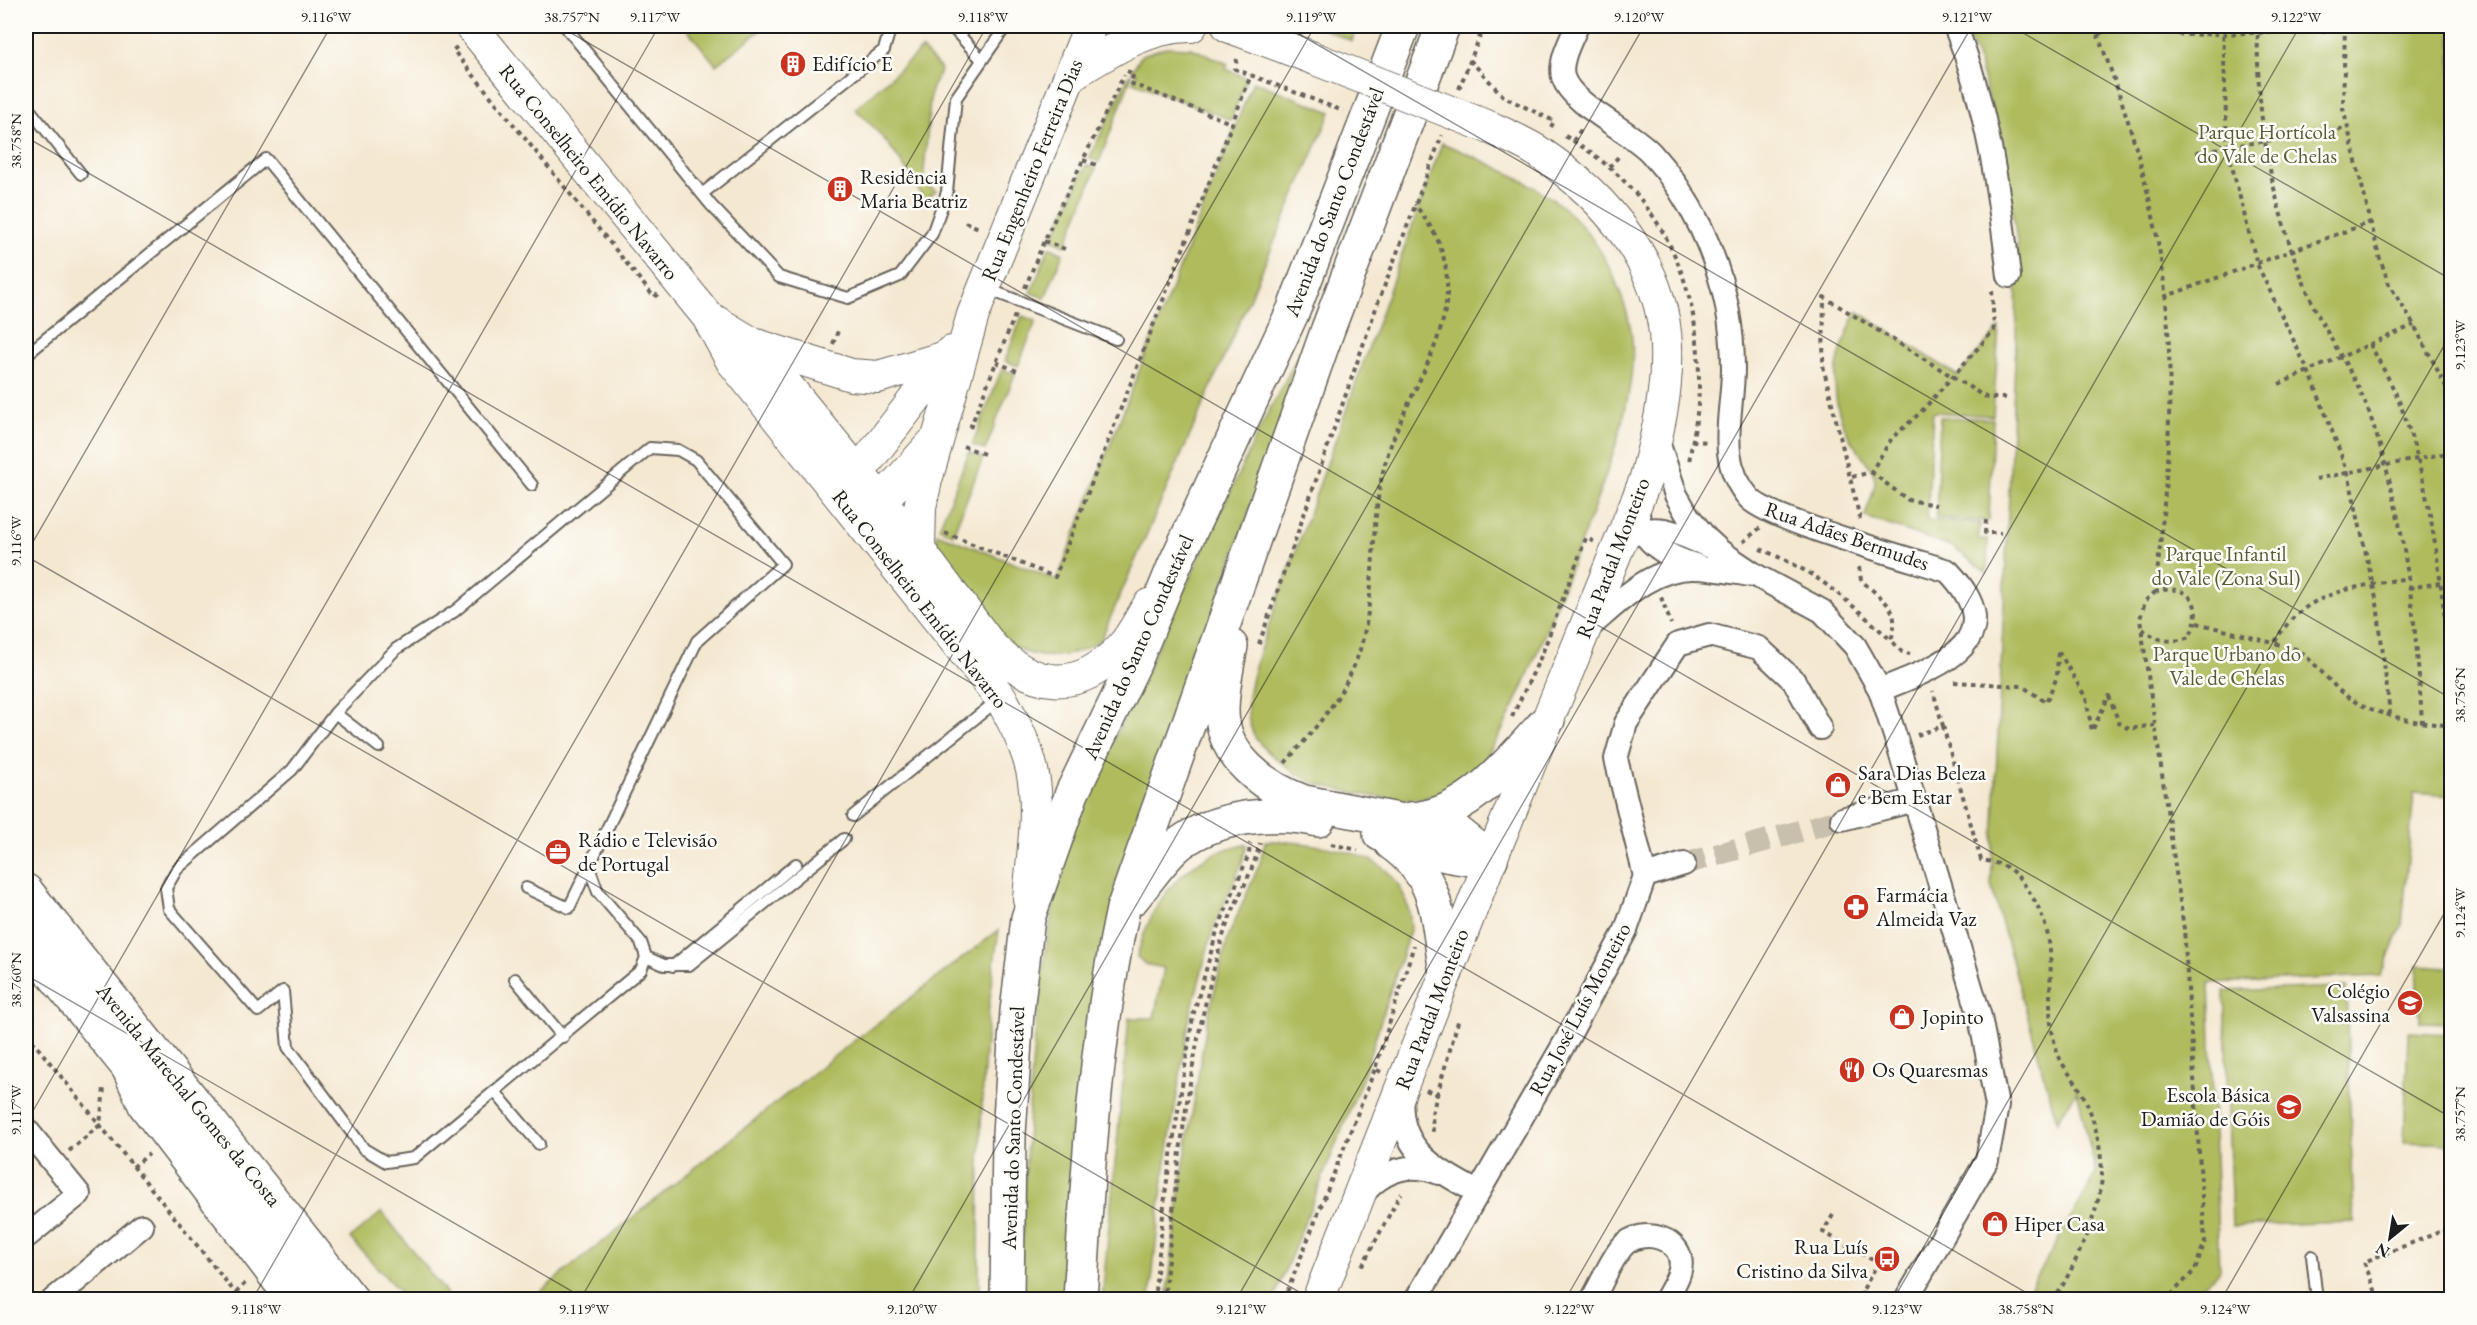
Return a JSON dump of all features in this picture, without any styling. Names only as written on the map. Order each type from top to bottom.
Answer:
[{"type":"main road","name":"Avenida do Santo Condestável","points":[[1007,1299],[1009,1134],[1017,1011],[1028,918],[1072,793],[1134,664],[1175,564],[1293,311],[1403,26]]},
{"type":"main road","name":"Avenida do Santo Condestável","points":[[1080,1299],[1086,1193],[1104,1007],[1123,909],[1336,308],[1443,26]]},
{"type":"main road","points":[[1246,559],[1221,712],[1226,733],[1235,754],[1248,770],[1285,795],[1386,826],[1426,818],[1461,802],[1487,784],[1548,720]]},
{"type":"main road","points":[[1123,909],[1179,845],[1228,822],[1257,826],[1273,815],[1456,831],[1491,859]]},
{"type":"main road","points":[[1386,826],[1421,869],[1431,888],[1446,972]]},
{"type":"main road","name":"Avenida Marechal Gomes da Costa","points":[[26,868],[352,1299]]},
{"type":"main road","name":"Avenida Marechal Gomes da Costa","points":[[26,941],[116,1078],[162,1102],[321,1299]]},
{"type":"main road","points":[[116,1078],[145,1105],[294,1299]]},
{"type":"main road","points":[[316,1252],[363,1299]]},
{"type":"street","name":"Rua Conselheiro Emídio Navarro","points":[[471,26],[708,317],[732,361],[861,496],[919,550],[992,647],[1009,664],[1040,680],[1061,682],[1083,676],[1104,665],[1123,646],[1175,564]]},
{"type":"street","name":"Rua Engenheiro Ferreira Dias","points":[[861,496],[949,356],[979,301],[1090,26]]},
{"type":"street","points":[[1071,75],[1138,35],[1175,26],[1191,26]]},
{"type":"street","name":"Rua Adães Bermudes","points":[[1577,26],[1563,67],[1563,77],[1570,89],[1581,101],[1622,129],[1651,153],[1689,202],[1713,253],[1727,296],[1733,368],[1729,453],[1732,472],[1750,500],[1777,514],[1948,571],[1966,590],[1974,612],[1973,630],[1963,646],[1943,664],[1880,690]]},
{"type":"street","points":[[1955,26],[1976,82],[1986,123],[2000,281]]},
{"type":"street","name":"Rua Pardal Monteiro","points":[[1228,41],[1313,58],[1491,128],[1538,152],[1570,174],[1598,200],[1622,228],[1642,259],[1659,302],[1666,345],[1664,394],[1657,439],[1639,497],[1600,543],[1574,623],[1548,720],[1318,1299]]},
{"type":"street","name":"Rua Engenheiro Ferreira Dias","points":[[861,496],[953,448],[979,301]]},
{"type":"street","name":"Rua Conselheiro Emídio Navarro","points":[[708,317],[753,344],[1001,698],[1021,735],[1032,771],[1035,811],[1028,918]]},
{"type":"street","points":[[753,344],[851,375],[878,376],[949,356]]},
{"type":"street","points":[[1657,439],[1676,495],[1686,513],[1722,553]]},
{"type":"street","points":[[919,550],[920,507],[953,448]]},
{"type":"street","points":[[1639,497],[1637,512],[1641,531]]},
{"type":"street","points":[[1600,543],[1623,543],[1641,531],[1652,528],[1667,530],[1722,553],[1757,576],[1801,598],[1839,627],[1855,646],[1880,690],[1980,1017],[1997,1106],[1987,1160],[1906,1299]]},
{"type":"street","points":[[1574,623],[1653,577],[1722,553]]},
{"type":"street","points":[[1684,864],[1645,876],[1616,759],[1626,723],[1678,644],[1709,635],[1759,648],[1794,681],[1820,728]]},
{"type":"street","points":[[1842,819],[1915,800]]},
{"type":"street","name":"Rua José Luís Monteiro","points":[[1416,1299],[1567,1039],[1620,940],[1645,876]]},
{"type":"street","points":[[1404,1081],[1400,1110],[1405,1132],[1419,1154],[1451,1178]]},
{"type":"street","points":[[26,1129],[79,1194],[26,1237]]},
{"type":"street","points":[[1357,1201],[1371,1184],[1388,1172],[1407,1167],[1433,1170],[1477,1192]]},
{"type":"street","points":[[53,1299],[142,1226]]},
{"type":"street","points":[[1592,1299],[1623,1245],[1644,1236],[1662,1237],[1678,1251],[1681,1270],[1666,1299]]},
{"type":"lane","points":[[566,26],[702,194],[779,278],[848,298],[900,276],[932,234],[947,192],[956,98],[1006,26]]},
{"type":"lane","points":[[702,194],[884,50],[891,26]]},
{"type":"lane","points":[[951,26],[982,60]]},
{"type":"lane","points":[[26,105],[81,174]]},
{"type":"lane","points":[[26,355],[266,159],[532,485]]},
{"type":"lane","points":[[979,301],[1020,302],[1116,339]]},
{"type":"lane","points":[[526,888],[569,908],[697,640],[783,564],[696,460],[678,450],[650,448],[455,611],[396,649],[335,713],[292,770],[177,869],[166,888],[169,909],[258,1011],[283,991],[288,1047],[364,1149],[386,1161],[414,1158],[496,1093],[641,970],[646,957],[641,942],[597,892],[589,867]]},
{"type":"lane","points":[[853,816],[1001,698]]},
{"type":"lane","points":[[335,713],[379,747]]},
{"type":"lane","points":[[646,957],[664,965],[689,965],[844,840]]},
{"type":"lane","points":[[673,966],[796,864]]},
{"type":"lane","points":[[515,979],[563,1037]]},
{"type":"lane","points":[[496,1093],[539,1144]]},
{"type":"lane","points":[[2312,1256],[2317,1299]]},
{"type":"path","points":[[1458,92],[1484,26]]},
{"type":"path","points":[[2094,26],[2136,146],[2159,248],[2164,297],[2169,392],[2166,485],[2155,592],[2141,610],[2184,930],[2205,1241],[2195,1270],[2166,1299]]},
{"type":"path","points":[[2223,26],[2226,147],[2257,264],[2308,371],[2348,473],[2374,584],[2390,714]]},
{"type":"path","points":[[2258,26],[2263,142],[2275,195],[2293,252],[2318,313],[2367,408],[2385,467],[2418,637],[2422,723]]},
{"type":"path","points":[[2098,34],[2118,27],[2184,34],[2345,28],[2343,108],[2371,222],[2389,284],[2414,325],[2451,398]]},
{"type":"path","points":[[1228,41],[1238,60],[1235,69],[1367,120]]},
{"type":"path","points":[[1470,60],[1504,97],[1554,121],[1551,128]]},
{"type":"path","points":[[984,454],[953,448],[996,362],[1044,241],[1128,68]]},
{"type":"path","points":[[1134,74],[1130,84],[1233,124]]},
{"type":"path","points":[[952,536],[1055,577],[1251,75]]},
{"type":"path","points":[[1541,123],[1588,149],[1609,167],[1645,204],[1673,248],[1686,281],[1697,333],[1699,387],[1689,464]]},
{"type":"path","points":[[1255,655],[1289,554],[1446,124]]},
{"type":"path","points":[[2196,152],[2348,128]]},
{"type":"path","points":[[1083,160],[1097,165]]},
{"type":"path","points":[[1415,204],[1434,232]]},
{"type":"path","points":[[2164,297],[2371,222]]},
{"type":"path","points":[[1044,241],[1065,249]]},
{"type":"path","points":[[1852,477],[1871,472],[1892,438],[1953,378],[1994,330],[2000,281]]},
{"type":"path","points":[[1865,521],[1858,519],[1852,477],[1823,366],[1824,297],[1987,398],[2008,398]]},
{"type":"path","points":[[2279,384],[2414,325]]},
{"type":"path","points":[[2370,344],[2399,401],[2417,460],[2442,582],[2451,689]]},
{"type":"path","points":[[996,362],[1017,370]]},
{"type":"path","points":[[2316,479],[2451,452]]},
{"type":"path","points":[[1871,472],[1908,500],[1936,505]]},
{"type":"path","points":[[1986,520],[1985,533],[2001,533]]},
{"type":"path","points":[[1511,719],[1542,654],[1586,538],[1600,543]]},
{"type":"path","points":[[1722,553],[1797,565],[1819,577],[1844,596],[1891,640]]},
{"type":"path","points":[[2275,642],[2289,620],[2324,596],[2340,590],[2408,578]]},
{"type":"path","points":[[2409,588],[2451,581]]},
{"type":"path","points":[[2142,629],[2162,641],[2179,641],[2189,637],[2197,623],[2197,610],[2191,598],[2180,590],[2167,588],[2155,592]]},
{"type":"path","points":[[1659,592],[1670,623]]},
{"type":"path","points":[[1537,680],[1574,623]]},
{"type":"path","points":[[2197,623],[2275,642],[2305,655],[2349,699],[2422,723],[2451,725]]},
{"type":"path","points":[[1942,683],[1964,681],[2022,687],[2046,702],[2057,677],[2058,650],[2086,698],[2092,731],[2109,696],[2120,723],[2129,729],[2155,725]]},
{"type":"path","points":[[1943,726],[1981,860],[2001,863],[2014,871],[2039,907],[2048,929],[2052,970],[2049,1014],[2052,1034],[2061,1063],[2086,1101],[2100,1155],[2102,1175],[2080,1253],[2054,1299]]},
{"type":"path","points":[[1282,766],[1290,772]]},
{"type":"path","points":[[1154,1299],[1166,1187],[1193,1016],[1216,931],[1249,854],[1257,826]]},
{"type":"path","points":[[1164,1299],[1175,1189],[1202,1019],[1223,935],[1256,860],[1257,826]]},
{"type":"path","points":[[26,1033],[241,1299]]},
{"type":"path","points":[[1284,1299],[1375,1069]]},
{"type":"path","points":[[54,1164],[100,1125],[116,1078]]},
{"type":"path","points":[[133,1167],[158,1146]]},
{"type":"path","points":[[1833,1215],[1823,1232],[1878,1263],[1861,1293],[1873,1299]]},
{"type":"path","points":[[2379,1299],[2364,1262],[2451,1227]]},
{"type":"green space","points":[[684,26],[766,26],[716,65]]},
{"type":"green space","points":[[1316,26],[1357,26],[1352,41]]},
{"type":"green space","name":"Parque Urbano do Vale de Chelas","points":[[1962,26],[2451,26],[2451,796],[2414,793],[2402,925],[2380,976],[2209,983],[2219,1272],[2187,1299],[2024,1299],[2096,1174],[2077,1091],[2057,1122],[1991,885],[2016,341],[2017,241],[2005,159],[1977,56]]},
{"type":"green space","points":[[1166,47],[1191,48],[1228,64],[1226,69],[1247,78],[1231,120],[1133,82],[1137,73],[1132,71],[1142,55]]},
{"type":"green space","points":[[922,49],[941,69],[931,90],[923,183],[936,191],[924,200],[894,152],[855,109]]},
{"type":"green space","points":[[1130,74],[1132,75],[1099,162],[1089,158]]},
{"type":"green space","points":[[1253,81],[1331,112],[1101,639],[1090,646],[1064,655],[1038,655],[1026,652],[1003,637],[992,624],[941,554],[937,533],[1057,580]]},
{"type":"green space","points":[[1442,143],[1528,183],[1554,200],[1581,225],[1603,255],[1623,300],[1631,331],[1632,368],[1619,434],[1596,502],[1532,665],[1508,719],[1481,764],[1467,779],[1437,795],[1424,798],[1393,799],[1333,788],[1310,781],[1297,774],[1272,755],[1255,737],[1248,716],[1248,695],[1259,653]]},
{"type":"green space","points":[[1086,165],[1096,169],[1066,245],[1052,240]]},
{"type":"green space","points":[[1049,247],[1063,253],[1045,298],[1031,293]]},
{"type":"green space","points":[[1857,311],[1958,376],[1999,328],[1993,416],[1933,412],[1927,520],[1980,523],[1979,539],[1988,539],[1987,573],[1953,547],[1865,517],[1874,490],[1874,476],[1843,425],[1835,392],[1838,360]]},
{"type":"green space","points":[[1022,316],[1036,321],[1018,366],[1005,361]]},
{"type":"green space","points":[[1314,326],[1148,799],[1070,1299],[1020,1300],[1028,1124],[1038,1008],[1056,893],[1069,836],[1261,426]]},
{"type":"green space","points":[[1002,369],[1015,374],[985,450],[972,445]]},
{"type":"green space","points":[[1940,417],[1993,419],[1989,521],[1936,518]]},
{"type":"green space","points":[[969,452],[983,458],[953,534],[939,528]]},
{"type":"green space","points":[[1265,841],[1326,847],[1371,860],[1389,873],[1399,886],[1406,902],[1411,927],[1362,1079],[1274,1299],[1167,1299],[1180,1189],[1207,1021],[1228,937],[1260,863]]},
{"type":"green space","points":[[1247,844],[1242,863],[1213,929],[1190,1015],[1162,1187],[1150,1299],[1102,1299],[1129,1018],[1154,1018],[1164,968],[1145,964],[1137,957],[1143,936],[1162,899],[1189,869],[1225,849]]},
{"type":"green space","points":[[999,930],[987,1022],[984,1068],[980,1160],[979,1299],[531,1299],[833,1057]]},
{"type":"green space","points":[[2417,966],[2451,968],[2451,1023],[2420,1022]]},
{"type":"green space","points":[[2346,987],[2354,1222],[2232,1226],[2224,991]]},
{"type":"green space","points":[[2408,1032],[2451,1034],[2451,1144],[2404,1142]]},
{"type":"green space","points":[[382,1212],[451,1299],[406,1299],[350,1238]]},
{"type":"tunnel","points":[[1684,864],[1842,819]]},
{"type":"place","name":"Edifício E","points":[[793,64]]},
{"type":"place","name":"Residência Maria Beatriz","points":[[840,189]]},
{"type":"place","name":"Sara Dias Beleza e Bem Estar","points":[[1838,785]]},
{"type":"place","name":"Rádio e Televisão de Portugal","points":[[558,852]]},
{"type":"place","name":"Farmácia Almeida Vaz","points":[[1856,907]]},
{"type":"place","name":"Colégio Valsassina","points":[[2410,1003]]},
{"type":"place","name":"Jopinto","points":[[1902,1017]]},
{"type":"place","name":"Os Quaresmas","points":[[1852,1070]]},
{"type":"place","name":"Escola Básica Damião de Góis","points":[[2289,1107]]},
{"type":"place","name":"Hiper Casa","points":[[1995,1224]]},
{"type":"place","name":"Rua Luís Cristino da Silva","points":[[1887,1259]]},
{"type":"park label","name":"Parque Hortícola do Vale de Chelas","points":[[2267,144]]},
{"type":"park label","name":"Parque Infantil do Vale (Zona Sul)","points":[[2226,566]]}]
